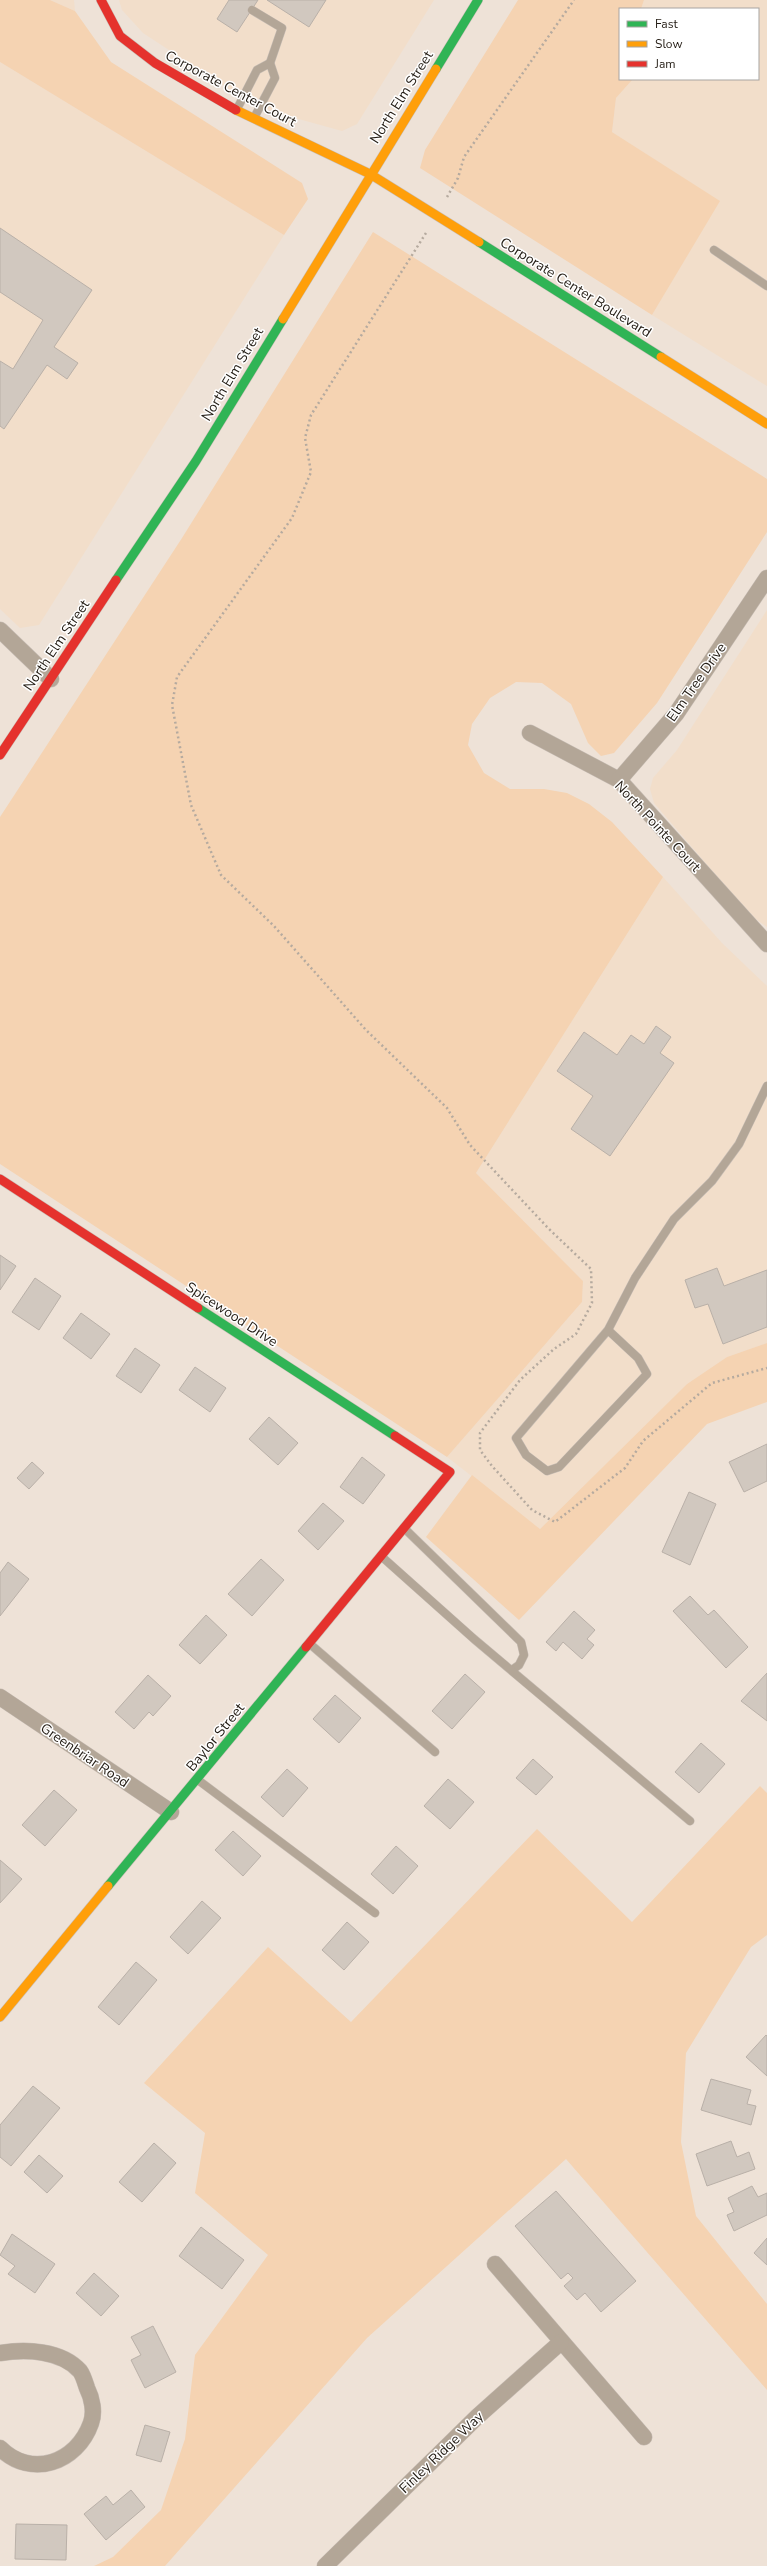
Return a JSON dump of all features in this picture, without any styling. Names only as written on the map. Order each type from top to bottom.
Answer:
[{"type":"street","name":"Corporate Center Court","points":[[101,0],[120,36],[154,63],[254,119],[370,174]]},
{"type":"street","name":"North Elm Street","points":[[0,755],[194,463],[478,0]]},
{"type":"street","name":"Corporate Center Boulevard","points":[[370,174],[767,424]]},
{"type":"street","name":"Elm Tree Drive","points":[[619,780],[676,714],[767,578]]},
{"type":"street","points":[[0,630],[51,679]]},
{"type":"street","name":"North Pointe Court","points":[[530,733],[619,780],[767,944]]},
{"type":"street","name":"Spicewood Drive","points":[[0,1179],[450,1472]]},
{"type":"street","name":"Baylor Street","points":[[0,2017],[198,1780],[450,1472]]},
{"type":"street","name":"Greenbriar Road","points":[[0,1697],[171,1812]]},
{"type":"street","points":[[495,2264],[644,2436]]},
{"type":"street","name":"Finley Ridge Way","points":[[325,2566],[472,2422],[561,2342]]},
{"type":"street","points":[[0,2353],[21,2350],[47,2354],[68,2361],[81,2372],[92,2398],[92,2422],[84,2439],[70,2453],[47,2465],[22,2464],[0,2448]]},
{"type":"lane","points":[[252,10],[282,28],[270,63],[275,78],[254,119]]},
{"type":"lane","points":[[237,110],[257,70],[270,63]]},
{"type":"lane","points":[[714,250],[767,286]]},
{"type":"lane","points":[[608,1330],[638,1358],[647,1374],[559,1467],[547,1471],[526,1455],[516,1438],[608,1330],[635,1278],[674,1219],[712,1181],[739,1144],[767,1086]]},
{"type":"lane","points":[[404,1528],[521,1642],[524,1655],[519,1665],[512,1670]]},
{"type":"lane","points":[[381,1556],[512,1670],[690,1821]]},
{"type":"lane","points":[[310,1643],[435,1752]]},
{"type":"lane","points":[[198,1780],[375,1912]]},
{"type":"path","points":[[574,0],[464,157],[458,178],[436,216],[311,415],[305,438],[311,472],[292,518],[177,677],[172,705],[191,805],[221,875],[274,926],[366,1030],[446,1108],[475,1151],[549,1229],[591,1269],[592,1303],[576,1334],[554,1349],[520,1380],[480,1433],[480,1450],[532,1510],[555,1522],[625,1468],[643,1441],[712,1383],[767,1368]]},
{"type":"shaded area","points":[[0,0],[50,0],[75,11],[111,62],[302,183],[308,199],[284,235],[0,62]]},
{"type":"shaded area","points":[[50,0],[74,0],[75,11]]},
{"type":"shaded area","points":[[119,0],[434,0],[357,124],[342,131],[277,113],[227,88],[143,33],[122,10]]},
{"type":"shaded area","points":[[518,0],[644,0],[641,8],[619,8],[619,80],[632,80],[616,98],[612,132],[720,201],[652,315],[420,168],[425,150]]},
{"type":"shaded area","points":[[644,0],[767,0],[767,386],[652,315],[719,201],[612,132],[616,98],[632,80],[759,80],[759,8],[641,8]]},
{"type":"shaded area","points":[[0,62],[284,235],[39,625],[20,628],[0,609]]},
{"type":"shaded area","points":[[373,232],[767,479],[767,532],[657,703],[614,753],[601,756],[588,743],[571,704],[542,683],[516,682],[490,698],[472,724],[468,745],[484,773],[510,789],[544,789],[567,793],[589,804],[612,822],[663,877],[476,1173],[583,1281],[582,1302],[447,1457],[0,1164],[0,817],[182,538]]},
{"type":"shaded area","points":[[767,610],[767,927],[750,915],[654,803],[650,789],[653,778],[677,750]]},
{"type":"shaded area","points":[[663,877],[722,943],[767,986],[767,1343],[727,1357],[687,1384],[540,1529],[447,1457],[582,1302],[583,1281],[476,1173]]},
{"type":"shaded area","points":[[767,1343],[767,1402],[707,1424],[519,1620],[426,1537],[472,1475],[540,1529],[687,1384],[727,1357]]},
{"type":"shaded area","points":[[760,1786],[767,1793],[767,1935],[751,1947],[686,2053],[681,2142],[696,2216],[767,2304],[767,2390],[566,2159],[367,2338],[165,2566],[94,2566],[113,2557],[161,2510],[185,2439],[195,2355],[268,2255],[195,2193],[205,2133],[144,2083],[268,1947],[351,2022],[537,1829],[632,1922]]},
{"type":"building","points":[[229,0],[258,0],[237,32],[217,19]]},
{"type":"building","points":[[267,0],[326,0],[309,27]]},
{"type":"building","points":[[0,228],[92,290],[54,347],[78,363],[67,379],[47,365],[4,429],[0,426],[0,361],[13,369],[43,320],[0,292]]},
{"type":"building","points":[[656,1026],[671,1037],[660,1053],[674,1063],[610,1156],[571,1129],[593,1096],[557,1071],[584,1032],[617,1055],[631,1035],[644,1044]]},
{"type":"building","points":[[0,1255],[16,1266],[0,1290]]},
{"type":"building","points":[[717,1268],[724,1286],[767,1270],[767,1327],[723,1344],[708,1304],[695,1308],[685,1280]]},
{"type":"building","points":[[35,1278],[61,1296],[39,1330],[12,1312]]},
{"type":"building","points":[[81,1313],[110,1334],[91,1359],[63,1338]]},
{"type":"building","points":[[135,1348],[160,1365],[141,1393],[116,1376]]},
{"type":"building","points":[[195,1367],[226,1388],[210,1412],[179,1390]]},
{"type":"building","points":[[269,1417],[298,1443],[278,1465],[249,1439]]},
{"type":"building","points":[[767,1444],[767,1481],[744,1492],[729,1462]]},
{"type":"building","points":[[362,1457],[385,1475],[363,1504],[340,1487]]},
{"type":"building","points":[[32,1462],[44,1473],[29,1489],[17,1478]]},
{"type":"building","points":[[689,1492],[716,1504],[690,1565],[662,1552]]},
{"type":"building","points":[[323,1503],[344,1521],[318,1550],[298,1531]]},
{"type":"building","points":[[261,1559],[284,1580],[252,1616],[228,1594]]},
{"type":"building","points":[[8,1562],[29,1579],[0,1616],[0,1573]]},
{"type":"building","points":[[690,1596],[708,1615],[714,1610],[748,1647],[726,1668],[673,1611]]},
{"type":"building","points":[[574,1611],[595,1630],[587,1639],[594,1645],[582,1659],[563,1642],[556,1651],[546,1642]]},
{"type":"building","points":[[206,1615],[227,1635],[200,1664],[179,1645]]},
{"type":"building","points":[[767,1673],[767,1721],[741,1701]]},
{"type":"building","points":[[465,1674],[485,1692],[452,1729],[432,1711]]},
{"type":"building","points":[[148,1675],[171,1696],[153,1716],[149,1712],[134,1729],[115,1712]]},
{"type":"building","points":[[335,1695],[361,1718],[339,1743],[313,1719]]},
{"type":"building","points":[[701,1743],[725,1764],[699,1793],[675,1772]]},
{"type":"building","points":[[533,1759],[553,1777],[536,1795],[516,1778]]},
{"type":"building","points":[[287,1769],[308,1788],[283,1817],[261,1797]]},
{"type":"building","points":[[448,1779],[474,1802],[450,1829],[424,1806]]},
{"type":"building","points":[[54,1790],[77,1810],[45,1846],[22,1825]]},
{"type":"building","points":[[233,1831],[261,1856],[243,1876],[215,1850]]},
{"type":"building","points":[[396,1846],[418,1866],[393,1894],[371,1874]]},
{"type":"building","points":[[0,1860],[22,1879],[0,1903]]},
{"type":"building","points":[[202,1901],[221,1918],[188,1954],[170,1937]]},
{"type":"building","points":[[347,1922],[369,1942],[344,1970],[322,1950]]},
{"type":"building","points":[[136,1962],[157,1980],[119,2025],[98,2007]]},
{"type":"building","points":[[766,2035],[767,2036],[767,2076],[746,2057]]},
{"type":"building","points":[[711,2079],[751,2090],[747,2104],[756,2106],[751,2125],[701,2110]]},
{"type":"building","points":[[33,2086],[60,2108],[11,2166],[0,2157],[0,2125]]},
{"type":"building","points":[[731,2141],[737,2157],[749,2152],[755,2169],[707,2186],[696,2154]]},
{"type":"building","points":[[154,2143],[176,2163],[142,2202],[119,2182]]},
{"type":"building","points":[[39,2155],[63,2176],[47,2193],[24,2172]]},
{"type":"building","points":[[752,2186],[758,2197],[767,2193],[767,2215],[734,2231],[727,2215],[734,2212],[728,2198]]},
{"type":"building","points":[[556,2191],[636,2281],[601,2312],[585,2293],[577,2300],[564,2286],[573,2278],[568,2273],[561,2279],[515,2226]]},
{"type":"building","points":[[201,2227],[244,2260],[222,2289],[179,2256]]},
{"type":"building","points":[[12,2234],[55,2264],[35,2293],[8,2274],[15,2266],[0,2255]]},
{"type":"building","points":[[767,2238],[767,2265],[754,2253]]},
{"type":"building","points":[[94,2273],[119,2296],[101,2316],[76,2293]]},
{"type":"building","points":[[153,2326],[176,2372],[145,2388],[131,2360],[141,2355],[131,2337]]},
{"type":"building","points":[[145,2425],[170,2432],[161,2462],[136,2455]]},
{"type":"building","points":[[131,2490],[145,2507],[106,2540],[84,2514],[106,2496],[113,2505]]},
{"type":"building","points":[[16,2524],[67,2525],[66,2560],[15,2559]]},
{"type":"traffic: fast","points":[[436,69],[478,0]]},
{"type":"traffic: fast","points":[[479,242],[661,357]]},
{"type":"traffic: fast","points":[[116,580],[196,461],[283,319]]},
{"type":"traffic: fast","points":[[198,1308],[395,1436]]},
{"type":"traffic: fast","points":[[108,1886],[306,1647]]},
{"type":"traffic: slow","points":[[283,319],[436,69]]},
{"type":"traffic: slow","points":[[236,110],[370,174],[479,242]]},
{"type":"traffic: slow","points":[[661,357],[767,424]]},
{"type":"traffic: slow","points":[[0,2017],[108,1886]]},
{"type":"traffic: jam","points":[[101,0],[120,36],[155,63],[236,110]]},
{"type":"traffic: jam","points":[[0,755],[116,580]]},
{"type":"traffic: jam","points":[[0,1179],[198,1308]]},
{"type":"traffic: jam","points":[[306,1647],[450,1472],[395,1436]]}]
